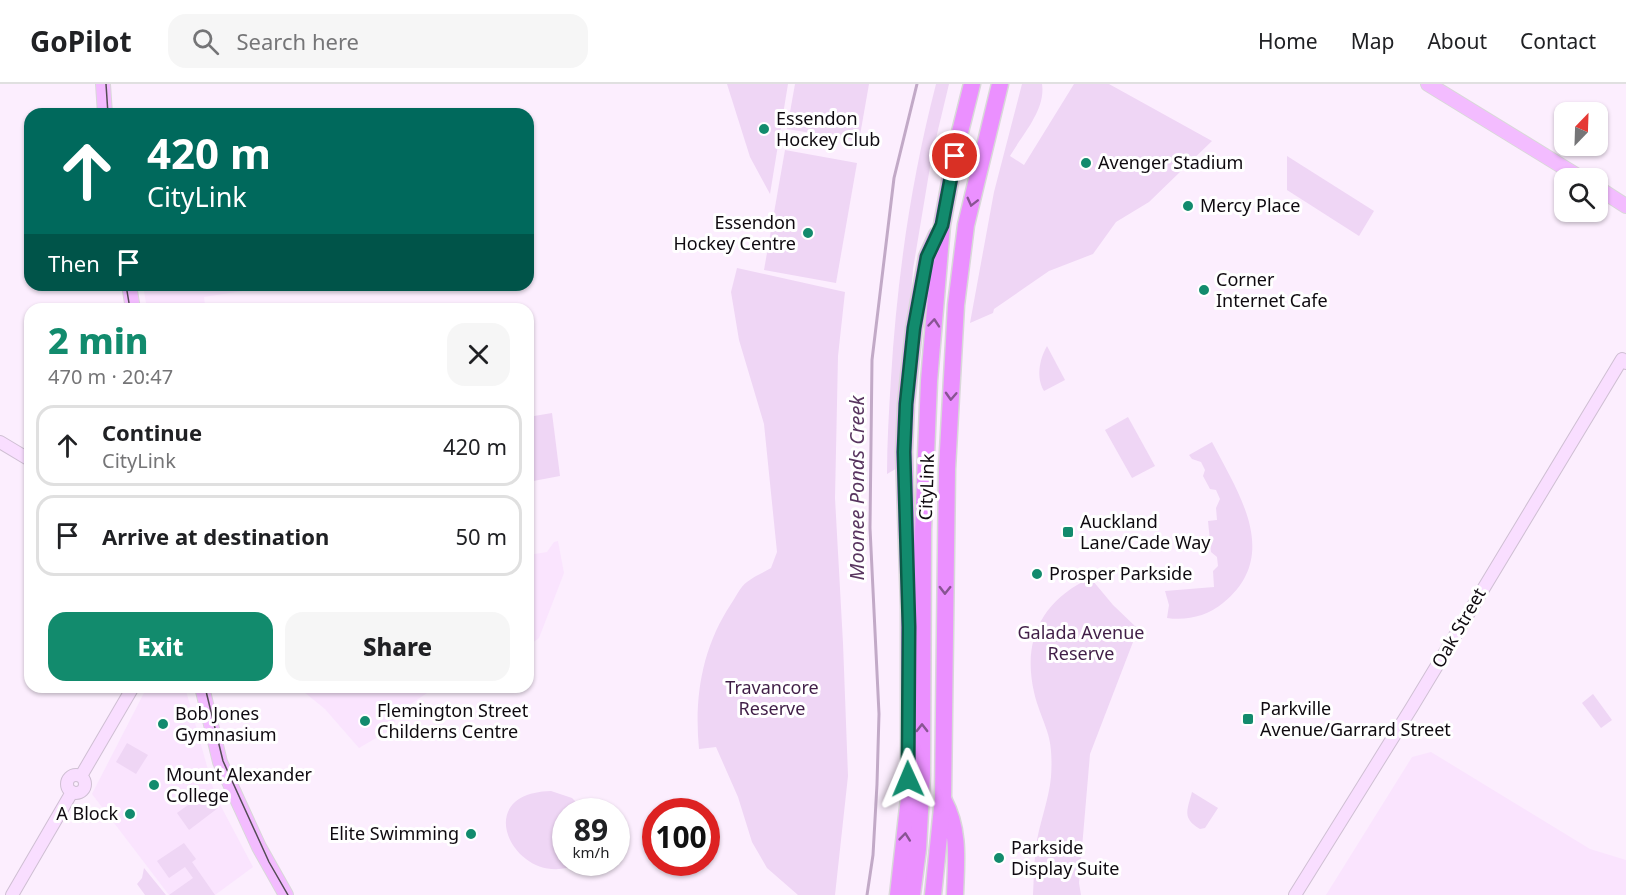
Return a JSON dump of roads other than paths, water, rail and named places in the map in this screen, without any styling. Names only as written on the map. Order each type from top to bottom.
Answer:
[{"type":"highway","name":"CityLink","points":[[912,895],[918,849],[922,775],[923,530],[929,381],[942,225],[957,144],[972,84]]},
{"type":"highway","name":"CityLink","points":[[933,895],[943,798],[947,468],[956,305],[966,225],[1000,84]]},
{"type":"highway","points":[[898,895],[909,798],[909,627],[904,452],[906,404],[914,328],[927,257],[942,225]]},
{"type":"highway","points":[[943,798],[951,814],[956,838],[956,895]]},
{"type":"main road","points":[[103,84],[105,108]]},
{"type":"main road","points":[[1428,84],[1565,168]]},
{"type":"main road","points":[[1608,194],[1626,206]]},
{"type":"main road","points":[[203,693],[220,762],[259,847],[286,895]]},
{"type":"street","name":"Oak Street","points":[[1295,895],[1624,361]]},
{"type":"street","points":[[0,442],[24,456]]},
{"type":"street","points":[[0,451],[24,465]]},
{"type":"street","points":[[12,895],[72,792],[67,785],[69,779],[73,775],[81,776],[129,693]]},
{"type":"waterway","name":"Moonee Ponds Creek","points":[[867,895],[873,855],[879,714],[870,528],[872,360],[894,178],[917,84]]},
{"type":"tram line","points":[[106,84],[108,108]]},
{"type":"tram line","points":[[127,291],[129,303]]},
{"type":"tram line","points":[[206,693],[223,761],[269,862],[288,895]]},
{"type":"place","name":"Essendon Hockey Club","points":[[764,129]]},
{"type":"place","name":"Avenger Stadium","points":[[1086,163]]},
{"type":"place","name":"Mercy Place","points":[[1188,206]]},
{"type":"place","name":"Essendon Hockey Centre","points":[[808,233]]},
{"type":"place","name":"Corner Internet Cafe","points":[[1204,290]]},
{"type":"place","name":"Auckland Lane/Cade Way","points":[[1068,532]]},
{"type":"place","name":"Prosper Parkside","points":[[1037,574]]},
{"type":"place","name":"Parkville Avenue/Garrard Street","points":[[1248,719]]},
{"type":"place","name":"Flemington Street Childerns Centre","points":[[365,721]]},
{"type":"place","name":"Bob Jones Gymnasium","points":[[163,724]]},
{"type":"place","name":"Mount Alexander College","points":[[154,785]]},
{"type":"place","name":"A Block","points":[[130,814]]},
{"type":"place","name":"Elite Swimming","points":[[471,834]]},
{"type":"place","name":"Parkside Display Suite","points":[[999,858]]},
{"type":"park label","name":"Galada Avenue Reserve","points":[[1081,643]]},
{"type":"park label","name":"Travancore Reserve","points":[[772,698]]}]
